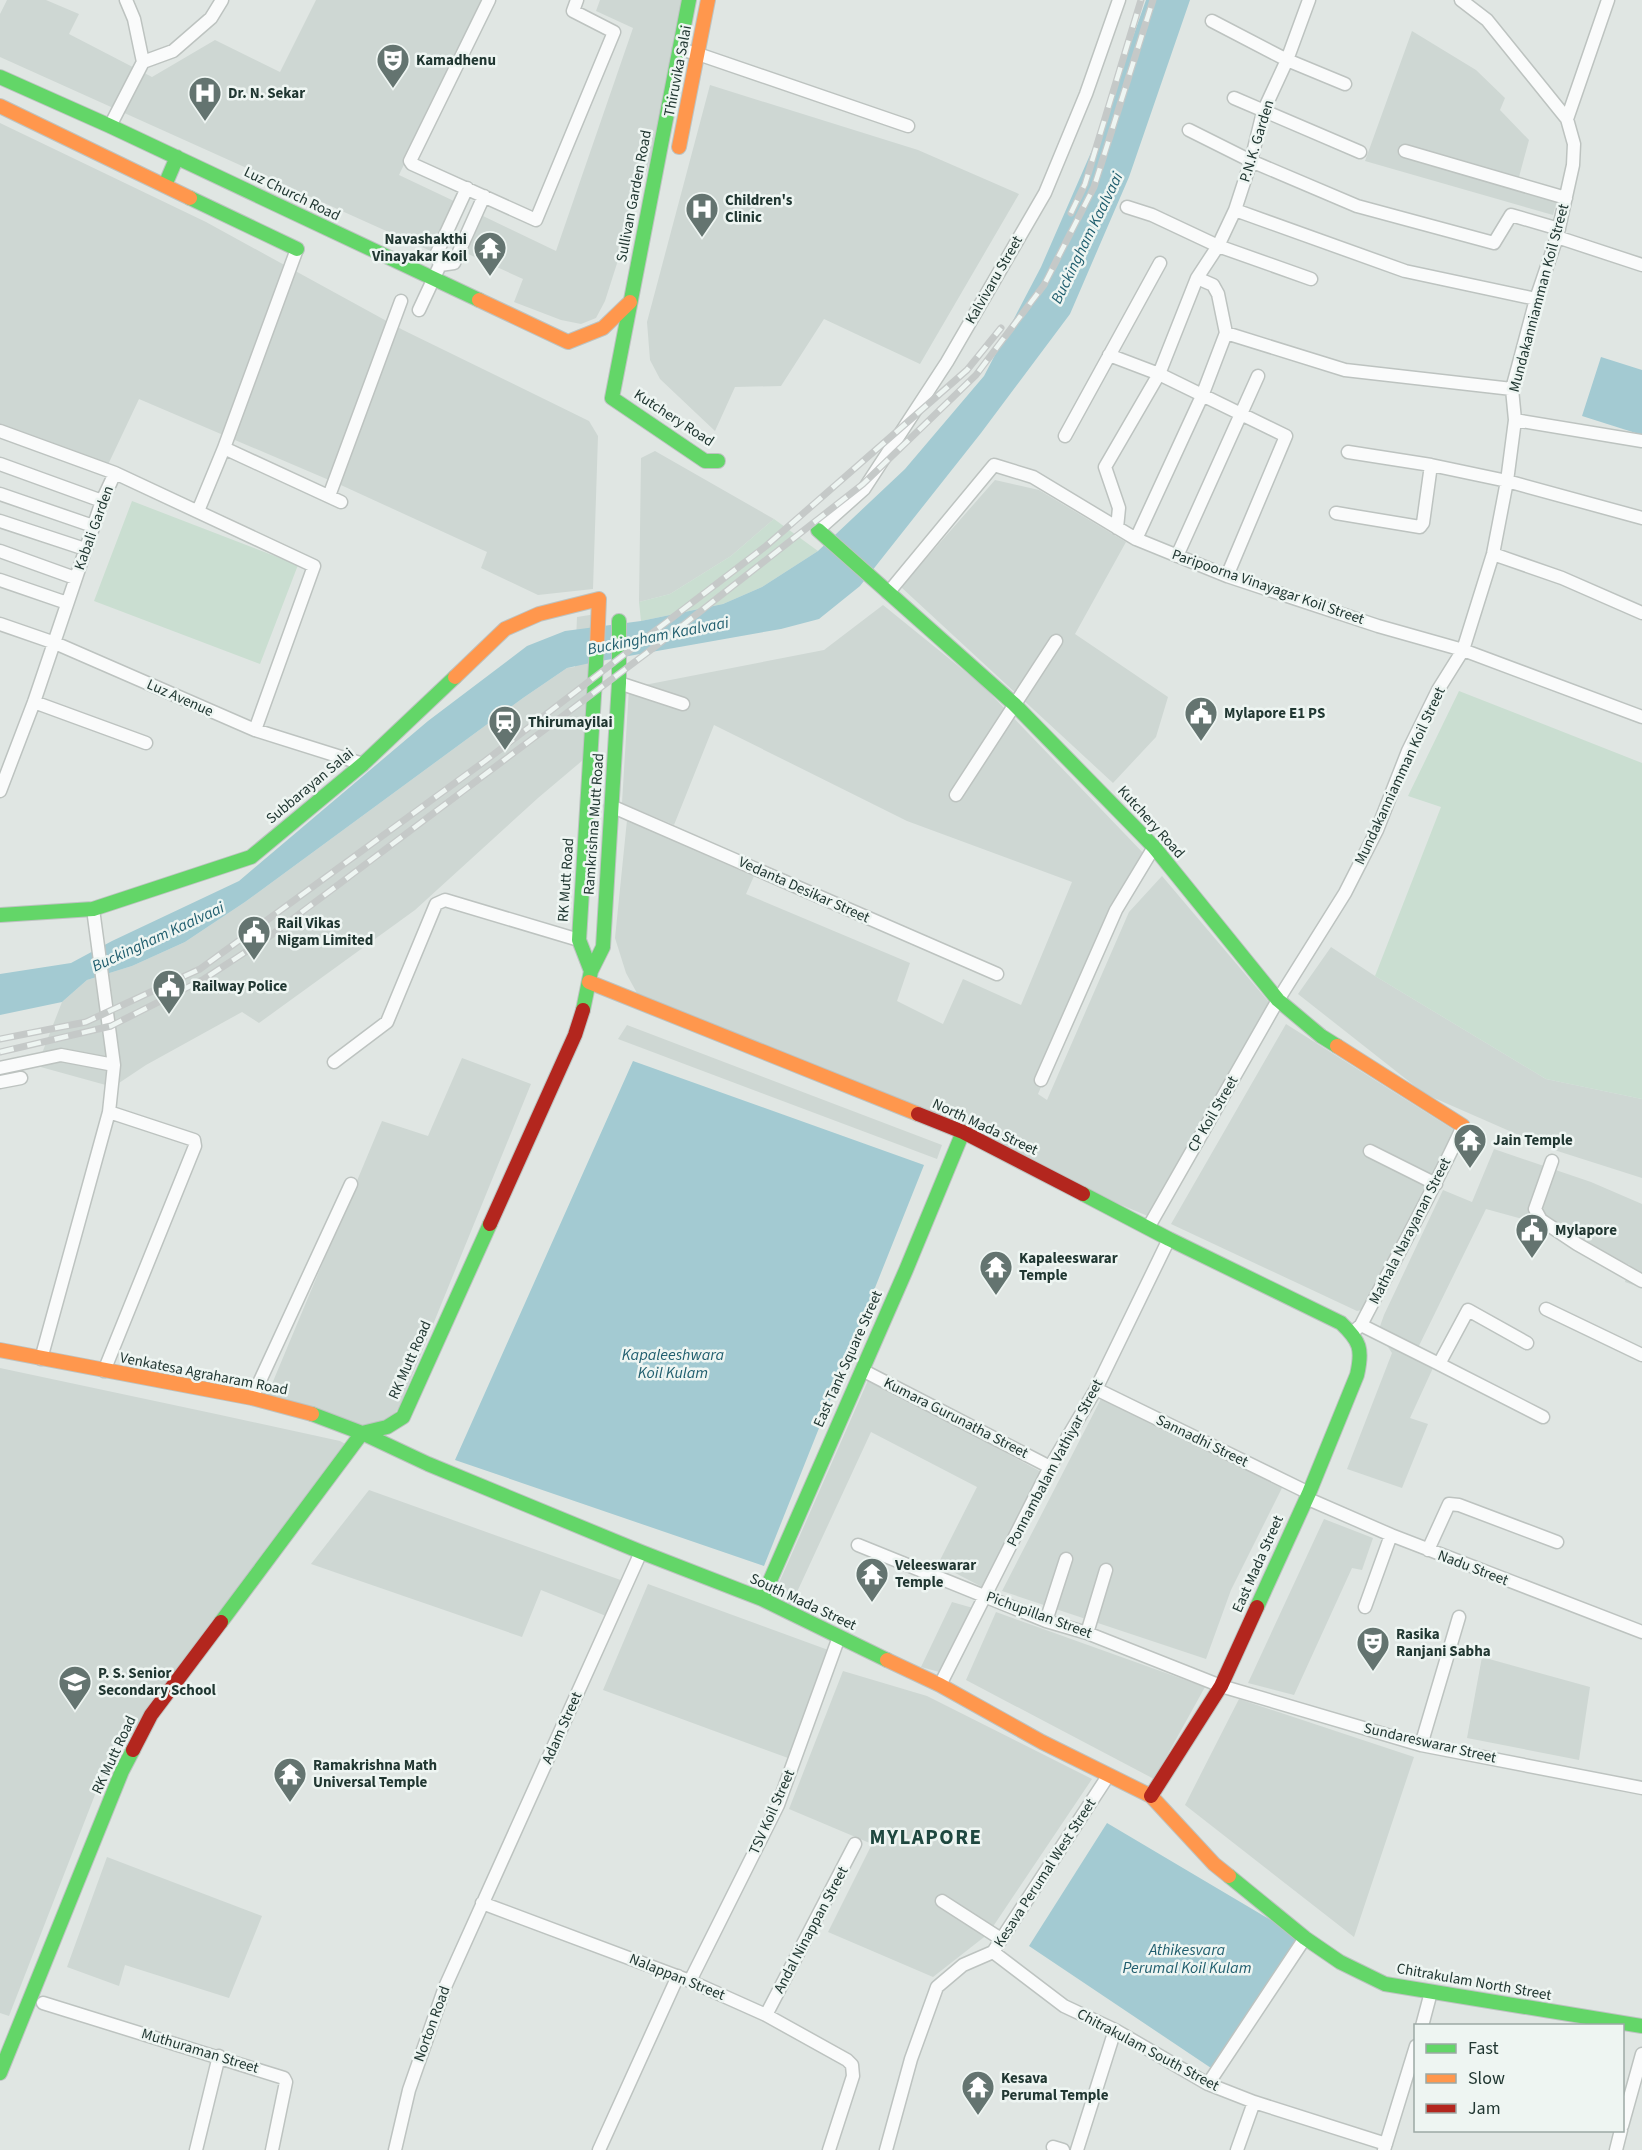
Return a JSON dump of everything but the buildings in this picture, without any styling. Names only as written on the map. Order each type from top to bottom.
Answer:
[{"type":"main road","name":"Sullivan Garden Road","points":[[612,398],[689,0]]},
{"type":"main road","name":"Thiruvika Salai","points":[[679,147],[708,0]]},
{"type":"main road","name":"Luz Church Road","points":[[0,77],[177,157],[568,342],[600,331],[615,320],[630,302]]},
{"type":"main road","points":[[0,106],[297,249]]},
{"type":"main road","points":[[165,185],[177,157]]},
{"type":"main road","name":"Kutchery Road","points":[[612,398],[705,461],[718,461]]},
{"type":"main road","name":"Kutchery Road","points":[[823,535],[1014,704],[1154,847],[1278,1000],[1321,1036],[1463,1126]]},
{"type":"main road","name":"RK Mutt Road","points":[[0,2073],[7,2042],[122,1771],[152,1715],[362,1433],[387,1427],[403,1417],[575,1035],[584,1010],[590,977],[579,940],[595,700],[599,599]]},
{"type":"main road","name":"Subbarayan Salai","points":[[0,915],[93,909],[251,856],[363,764],[505,629],[541,613],[599,599]]},
{"type":"main road","points":[[619,621],[619,680]]},
{"type":"main road","name":"Ramkrishna Mutt Road","points":[[590,977],[603,947],[619,680]]},
{"type":"main road","name":"North Mada Street","points":[[590,977],[963,1132],[1169,1239],[1357,1329]]},
{"type":"main road","name":"East Tank Square Street","points":[[762,1599],[963,1132]]},
{"type":"main road","name":"East Mada Street","points":[[1151,1796],[1221,1686],[1308,1496],[1362,1358],[1357,1329]]},
{"type":"main road","name":"Venkatesa Agraharam Road","points":[[0,1350],[252,1398],[316,1415],[362,1433],[428,1464]]},
{"type":"main road","name":"South Mada Street","points":[[428,1464],[762,1599],[940,1685],[1042,1742],[1151,1796]]},
{"type":"main road","name":"Chitrakulam North Street","points":[[1151,1796],[1214,1864],[1305,1938],[1340,1962],[1385,1984],[1642,2026]]},
{"type":"street","points":[[110,126],[143,62],[134,19],[126,0]]},
{"type":"street","points":[[143,62],[173,51],[212,18],[222,0]]},
{"type":"street","points":[[489,0],[410,161],[412,164],[536,220],[614,32],[573,11],[577,0]]},
{"type":"street","name":"Kalvivaru Street","points":[[823,535],[864,489],[947,362],[1045,193],[1086,94],[1119,0]]},
{"type":"street","name":"P.N.K. Garden","points":[[1117,528],[1119,508],[1105,467],[1159,374],[1197,278],[1218,246],[1235,210],[1251,161],[1263,112],[1287,60],[1309,0]]},
{"type":"street","name":"Mundakanniamman Koil Street","points":[[1278,1000],[1345,893],[1377,830],[1408,751],[1438,690],[1463,650],[1493,554],[1507,481],[1515,420],[1512,389],[1536,299],[1558,233],[1574,165],[1574,144],[1567,119],[1487,20],[1461,0]]},
{"type":"street","points":[[1567,119],[1608,0]]},
{"type":"street","points":[[1212,21],[1287,60],[1345,84]]},
{"type":"street","points":[[679,49],[908,126]]},
{"type":"street","points":[[1234,98],[1360,152]]},
{"type":"street","points":[[1189,130],[1251,161],[1357,206],[1494,243],[1511,215],[1642,265]]},
{"type":"street","points":[[1405,151],[1566,198]]},
{"type":"street","points":[[419,310],[440,265],[436,255],[467,188]]},
{"type":"street","points":[[440,265],[454,263],[484,196]]},
{"type":"street","points":[[1126,207],[1152,215],[1218,246],[1311,279]]},
{"type":"street","points":[[1235,210],[1405,271],[1536,299]]},
{"type":"street","points":[[198,511],[224,448],[297,249]]},
{"type":"street","points":[[1065,436],[1160,263]]},
{"type":"street","points":[[1136,539],[1202,396],[1226,333],[1218,294],[1213,285],[1197,278]]},
{"type":"street","points":[[224,448],[335,499],[401,301]]},
{"type":"street","points":[[1226,333],[1345,370],[1512,389]]},
{"type":"street","points":[[1109,355],[1159,374],[1286,436],[1227,576]]},
{"type":"street","points":[[1177,556],[1258,376]]},
{"type":"street","points":[[1515,420],[1642,441]]},
{"type":"street","points":[[0,431],[115,473]]},
{"type":"street","points":[[1348,452],[1431,465],[1507,481],[1642,518]]},
{"type":"street","points":[[0,464],[102,501]]},
{"type":"street","name":"Paripoorna Vinayagar Koil Street","points":[[884,589],[994,465],[1033,477],[1136,539],[1227,576],[1378,626],[1463,650],[1642,717]]},
{"type":"street","points":[[1336,513],[1420,527],[1423,523],[1431,465]]},
{"type":"street","name":"Kabali Garden","points":[[0,791],[55,643],[102,501],[115,473],[314,566],[255,730]]},
{"type":"street","points":[[0,494],[93,526]]},
{"type":"street","points":[[0,521],[85,549]]},
{"type":"street","points":[[0,551],[75,578]]},
{"type":"street","points":[[1493,554],[1562,578],[1642,613]]},
{"type":"street","points":[[0,580],[67,603]]},
{"type":"street","name":"Luz Avenue","points":[[0,624],[55,643],[255,730],[363,764]]},
{"type":"street","points":[[956,795],[1056,641]]},
{"type":"street","points":[[619,680],[683,704]]},
{"type":"street","points":[[34,702],[146,743]]},
{"type":"street","points":[[0,753],[13,758]]},
{"type":"street","name":"Vedanta Desikar Street","points":[[611,806],[997,975]]},
{"type":"street","points":[[1041,1080],[1116,910],[1154,847]]},
{"type":"street","points":[[334,1062],[387,1022],[436,904],[440,901],[445,900],[579,940]]},
{"type":"street","points":[[41,1359],[109,1112],[113,1059],[93,909]]},
{"type":"street","name":"CP Koil Street","points":[[1148,1228],[1278,1000]]},
{"type":"street","points":[[0,1068],[61,1055],[113,1059]]},
{"type":"street","points":[[0,1082],[21,1078]]},
{"type":"street","points":[[104,1371],[195,1146],[194,1140],[109,1112]]},
{"type":"street","name":"Mathala Narayanan Street","points":[[1357,1329],[1436,1184],[1463,1126]]},
{"type":"street","points":[[1371,1151],[1436,1184]]},
{"type":"street","points":[[1552,1161],[1535,1209],[1541,1220],[1577,1244],[1642,1281]]},
{"type":"street","points":[[252,1398],[351,1184]]},
{"type":"street","name":"Ponnambalam Vathiyar Street","points":[[940,1685],[1050,1467],[1096,1389],[1169,1239]]},
{"type":"street","points":[[1546,1309],[1642,1355]]},
{"type":"street","points":[[1439,1364],[1468,1310],[1527,1343]]},
{"type":"street","points":[[1357,1329],[1439,1364],[1542,1417]]},
{"type":"street","name":"Kumara Gurunatha Street","points":[[862,1370],[1050,1467]]},
{"type":"street","name":"Sannadhi Street","points":[[1096,1389],[1308,1496]]},
{"type":"street","name":"Nadu Street","points":[[1308,1496],[1390,1535],[1642,1632]]},
{"type":"street","points":[[1428,1550],[1449,1504],[1459,1505],[1557,1542]]},
{"type":"street","points":[[1365,1607],[1390,1535]]},
{"type":"street","name":"Pichupillan Street","points":[[858,1545],[1046,1621],[1087,1633],[1221,1686]]},
{"type":"street","name":"Adam Street","points":[[482,1903],[641,1552]]},
{"type":"street","points":[[1046,1621],[1066,1559]]},
{"type":"street","points":[[1087,1633],[1106,1570]]},
{"type":"street","points":[[1421,1745],[1459,1617]]},
{"type":"street","name":"TSV Koil Street","points":[[690,1981],[778,1805],[839,1637]]},
{"type":"street","name":"Sundareswarar Street","points":[[1221,1686],[1421,1745],[1642,1788]]},
{"type":"street","name":"Kesava Perumal West Street","points":[[886,2150],[911,2059],[937,1987],[963,1965],[993,1953],[1108,1776]]},
{"type":"street","name":"Andal Ninappan Street","points":[[766,2015],[855,1844]]},
{"type":"street","points":[[942,1901],[1001,1939]]},
{"type":"street","name":"Nalappan Street","points":[[482,1903],[690,1981],[766,2015],[848,2060],[852,2065],[853,2076],[829,2150]]},
{"type":"street","name":"Norton Road","points":[[395,2150],[409,2090],[436,2011],[482,1903]]},
{"type":"street","points":[[1208,2084],[1305,1938]]},
{"type":"street","name":"Chitrakulam South Street","points":[[993,1953],[1064,2006],[1115,2030],[1208,2084],[1385,2147]]},
{"type":"street","points":[[599,2150],[678,1976]]},
{"type":"street","points":[[1422,2024],[1431,1992]]},
{"type":"street","name":"Muthuraman Street","points":[[43,2003],[219,2056],[286,2079],[272,2150]]},
{"type":"street","points":[[1077,2150],[1115,2030]]},
{"type":"street","points":[[1385,2147],[1414,2053]]},
{"type":"street","points":[[1624,2121],[1642,2054]]},
{"type":"street","points":[[196,2150],[219,2056]]},
{"type":"street","points":[[1237,2150],[1254,2102]]},
{"type":"street","points":[[1616,2150],[1621,2132]]},
{"type":"shaded area","points":[[7,0],[46,0],[79,14],[69,34],[152,77],[215,40],[280,72],[316,0],[482,0],[399,175],[456,202],[433,252],[0,57],[0,14]]},
{"type":"shaded area","points":[[600,0],[691,0],[680,66],[605,301],[596,318],[581,324],[561,320],[514,302],[523,279],[466,253],[483,216],[556,251],[633,28],[596,11]]},
{"type":"shaded area","points":[[1412,31],[1476,70],[1505,98],[1500,110],[1529,140],[1519,177],[1560,190],[1553,215],[1365,161]]},
{"type":"shaded area","points":[[710,85],[918,150],[1019,194],[920,364],[824,319],[781,386],[735,387],[715,431],[660,379],[650,360],[647,322]]},
{"type":"shaded area","points":[[0,123],[206,222],[403,330],[589,421],[598,436],[593,589],[538,595],[481,568],[487,552],[343,486],[139,399],[105,471],[0,431]]},
{"type":"shaded area","points":[[655,451],[774,519],[731,556],[670,594],[639,602],[641,458]]},
{"type":"shaded area","points":[[995,480],[1039,490],[1126,542],[1075,634],[1168,697],[1156,737],[1113,783],[901,587]]},
{"type":"shaded area","points":[[883,605],[983,686],[1147,857],[1114,917],[1038,1094],[1047,1100],[1129,912],[1162,876],[1273,1007],[1155,1219],[644,1006],[626,973],[615,938],[627,820],[754,876],[746,894],[910,963],[897,1001],[943,1024],[963,979],[1021,1005],[1072,882],[907,821],[714,725],[674,825],[622,803],[629,688],[824,650]]},
{"type":"shaded area","points":[[596,614],[583,760],[415,910],[259,1023],[242,1012],[146,1065],[113,1087],[37,1066],[62,1002],[87,980],[132,966],[185,942],[245,902],[523,698],[567,668],[575,667],[577,617]]},
{"type":"shaded area","points":[[1331,947],[1546,1079],[1642,1099],[1642,1178],[1548,1148],[1425,1094],[1298,994]]},
{"type":"shaded area","points":[[1286,1024],[1454,1130],[1368,1309],[1357,1311],[1171,1224]]},
{"type":"shaded area","points":[[627,1025],[942,1145],[937,1159],[618,1039]]},
{"type":"shaded area","points":[[462,1058],[531,1084],[399,1408],[387,1423],[370,1434],[264,1403],[382,1121],[428,1136]]},
{"type":"shaded area","points":[[1494,1149],[1591,1182],[1642,1204],[1642,1288],[1625,1282],[1630,1265],[1568,1242],[1569,1232],[1486,1209],[1413,1358],[1433,1368],[1410,1418],[1428,1424],[1402,1488],[1347,1469],[1392,1353],[1378,1332],[1384,1315],[1443,1190],[1472,1202]]},
{"type":"shaded area","name":"P. S. Senior Secondary School","points":[[0,1368],[340,1441],[349,1446],[328,1477],[105,1769],[9,2016],[0,2013]]},
{"type":"shaded area","points":[[869,1378],[1045,1474],[984,1588],[938,1564],[977,1487],[871,1432],[791,1605],[775,1592]]},
{"type":"shaded area","points":[[1103,1395],[1283,1486],[1231,1590],[1206,1659],[1002,1591]]},
{"type":"shaded area","points":[[369,1490],[629,1583],[611,1618],[541,1590],[522,1637],[311,1564]]},
{"type":"shaded area","points":[[1324,1519],[1373,1538],[1362,1570],[1352,1568],[1294,1695],[1248,1683]]},
{"type":"shaded area","points":[[648,1584],[831,1651],[788,1758],[603,1690]]},
{"type":"shaded area","points":[[952,1602],[973,1608],[943,1673],[921,1667]]},
{"type":"shaded area","points":[[996,1612],[1205,1687],[1154,1779],[966,1680]]},
{"type":"shaded area","points":[[1482,1657],[1590,1687],[1579,1760],[1467,1738]]},
{"type":"shaded area","points":[[843,1671],[927,1696],[1092,1779],[988,1934],[933,1977],[828,1932],[872,1844],[789,1809]]},
{"type":"shaded area","points":[[1239,1699],[1414,1757],[1354,1937],[1185,1805]]},
{"type":"shaded area","points":[[107,1857],[262,1916],[229,1998],[125,1965],[119,1986],[67,1967]]},
{"type":"green space","points":[[132,501],[298,565],[260,664],[94,601]]},
{"type":"green space","points":[[774,519],[818,551],[762,587],[723,604],[641,621],[639,602],[670,594],[731,556]]},
{"type":"green space","points":[[1459,691],[1642,763],[1642,1099],[1546,1079],[1375,976],[1441,807],[1408,796]]},
{"type":"water","name":"Buckingham Kaalvaai","points":[[1146,0],[1190,0],[1129,177],[1070,314],[981,433],[860,586],[819,619],[781,629],[567,668],[245,902],[185,942],[132,966],[87,980],[62,1002],[0,1015],[0,974],[71,963],[239,881],[428,721],[527,646],[565,631],[641,621],[723,604],[762,587],[818,551],[905,469],[984,376],[1041,267],[1096,141]]},
{"type":"water","points":[[1601,357],[1642,370],[1642,435],[1582,416]]},
{"type":"water","name":"Kapaleeshwara Koil Kulam","points":[[633,1061],[924,1165],[764,1566],[455,1460]]},
{"type":"water","name":"Athikesvara Perumal Koil Kulam","points":[[1107,1823],[1301,1938],[1211,2068],[1029,1946]]},
{"type":"railway","points":[[1071,213],[1085,184],[1141,0]]},
{"type":"railway","points":[[0,1052],[111,1026],[204,979],[270,936],[660,643],[863,484],[976,375],[1044,285],[1094,187],[1153,0]]},
{"type":"railway","points":[[0,1039],[86,1022],[200,969],[485,761],[766,546],[967,370],[1001,328]]},
{"type":"traffic: fast","points":[[689,0],[612,398],[705,461],[718,461]]},
{"type":"traffic: fast","points":[[0,77],[110,126],[479,300]]},
{"type":"traffic: fast","points":[[165,185],[177,157]]},
{"type":"traffic: fast","points":[[190,198],[297,249]]},
{"type":"traffic: fast","points":[[818,530],[1014,704],[1154,847],[1278,1000],[1321,1036],[1337,1046]]},
{"type":"traffic: fast","points":[[591,971],[603,947],[619,683],[619,621]]},
{"type":"traffic: fast","points":[[583,1010],[591,971],[579,940],[597,647]]},
{"type":"traffic: fast","points":[[0,915],[93,909],[251,857],[363,764],[455,677]]},
{"type":"traffic: fast","points":[[762,1599],[906,1270],[963,1132]]},
{"type":"traffic: fast","points":[[1083,1194],[1341,1323],[1356,1341],[1360,1352],[1357,1375],[1309,1493],[1257,1607]]},
{"type":"traffic: fast","points":[[221,1622],[362,1433],[387,1427],[403,1417],[490,1224]]},
{"type":"traffic: fast","points":[[312,1414],[362,1433],[428,1464],[641,1552],[762,1599],[887,1660]]},
{"type":"traffic: fast","points":[[0,2073],[122,1771],[133,1750]]},
{"type":"traffic: fast","points":[[1229,1876],[1305,1938],[1340,1962],[1385,1984],[1642,2026]]},
{"type":"traffic: slow","points":[[679,147],[708,0]]},
{"type":"traffic: slow","points":[[0,106],[190,198]]},
{"type":"traffic: slow","points":[[479,300],[568,342],[603,328],[630,302]]},
{"type":"traffic: slow","points":[[455,677],[505,629],[539,614],[599,599],[597,647]]},
{"type":"traffic: slow","points":[[589,982],[918,1114]]},
{"type":"traffic: slow","points":[[1337,1046],[1463,1126]]},
{"type":"traffic: slow","points":[[0,1350],[252,1398],[312,1414]]},
{"type":"traffic: slow","points":[[887,1660],[940,1685],[1042,1742],[1151,1796],[1214,1864],[1229,1876]]},
{"type":"traffic: jam","points":[[490,1224],[575,1035],[583,1010]]},
{"type":"traffic: jam","points":[[918,1114],[963,1132],[1083,1194]]},
{"type":"traffic: jam","points":[[1151,1796],[1221,1686],[1257,1607]]},
{"type":"traffic: jam","points":[[133,1750],[151,1715],[221,1622]]},
{"type":"place","name":"Kamadhenu","points":[[393,89]]},
{"type":"place","name":"Dr. N. Sekar","points":[[205,122]]},
{"type":"place","name":"Children's Clinic","points":[[702,238]]},
{"type":"place","name":"Navashakthi Vinayakar Koil","points":[[490,277]]},
{"type":"place","name":"Mylapore E1 PS","points":[[1201,742]]},
{"type":"place","name":"Thirumayilai","points":[[505,751]]},
{"type":"place","name":"Rail Vikas Nigam Limited","points":[[254,961]]},
{"type":"place","name":"Railway Police","points":[[169,1015]]},
{"type":"place","name":"Jain Temple","points":[[1470,1169]]},
{"type":"place","name":"Mylapore","points":[[1532,1259]]},
{"type":"place","name":"Kapaleeswarar Temple","points":[[996,1296]]},
{"type":"place","name":"Veleeswarar Temple","points":[[872,1603]]},
{"type":"place","name":"Rasika Ranjani Sabha","points":[[1373,1672]]},
{"type":"place","name":"P. S. Senior Secondary School","points":[[75,1711]]},
{"type":"place","name":"Ramakrishna Math Universal Temple","points":[[290,1803]]},
{"type":"place","name":"Kesava Perumal Temple","points":[[978,2116]]},
{"type":"district","name":"MYLAPORE","points":[[926,1837]]}]
